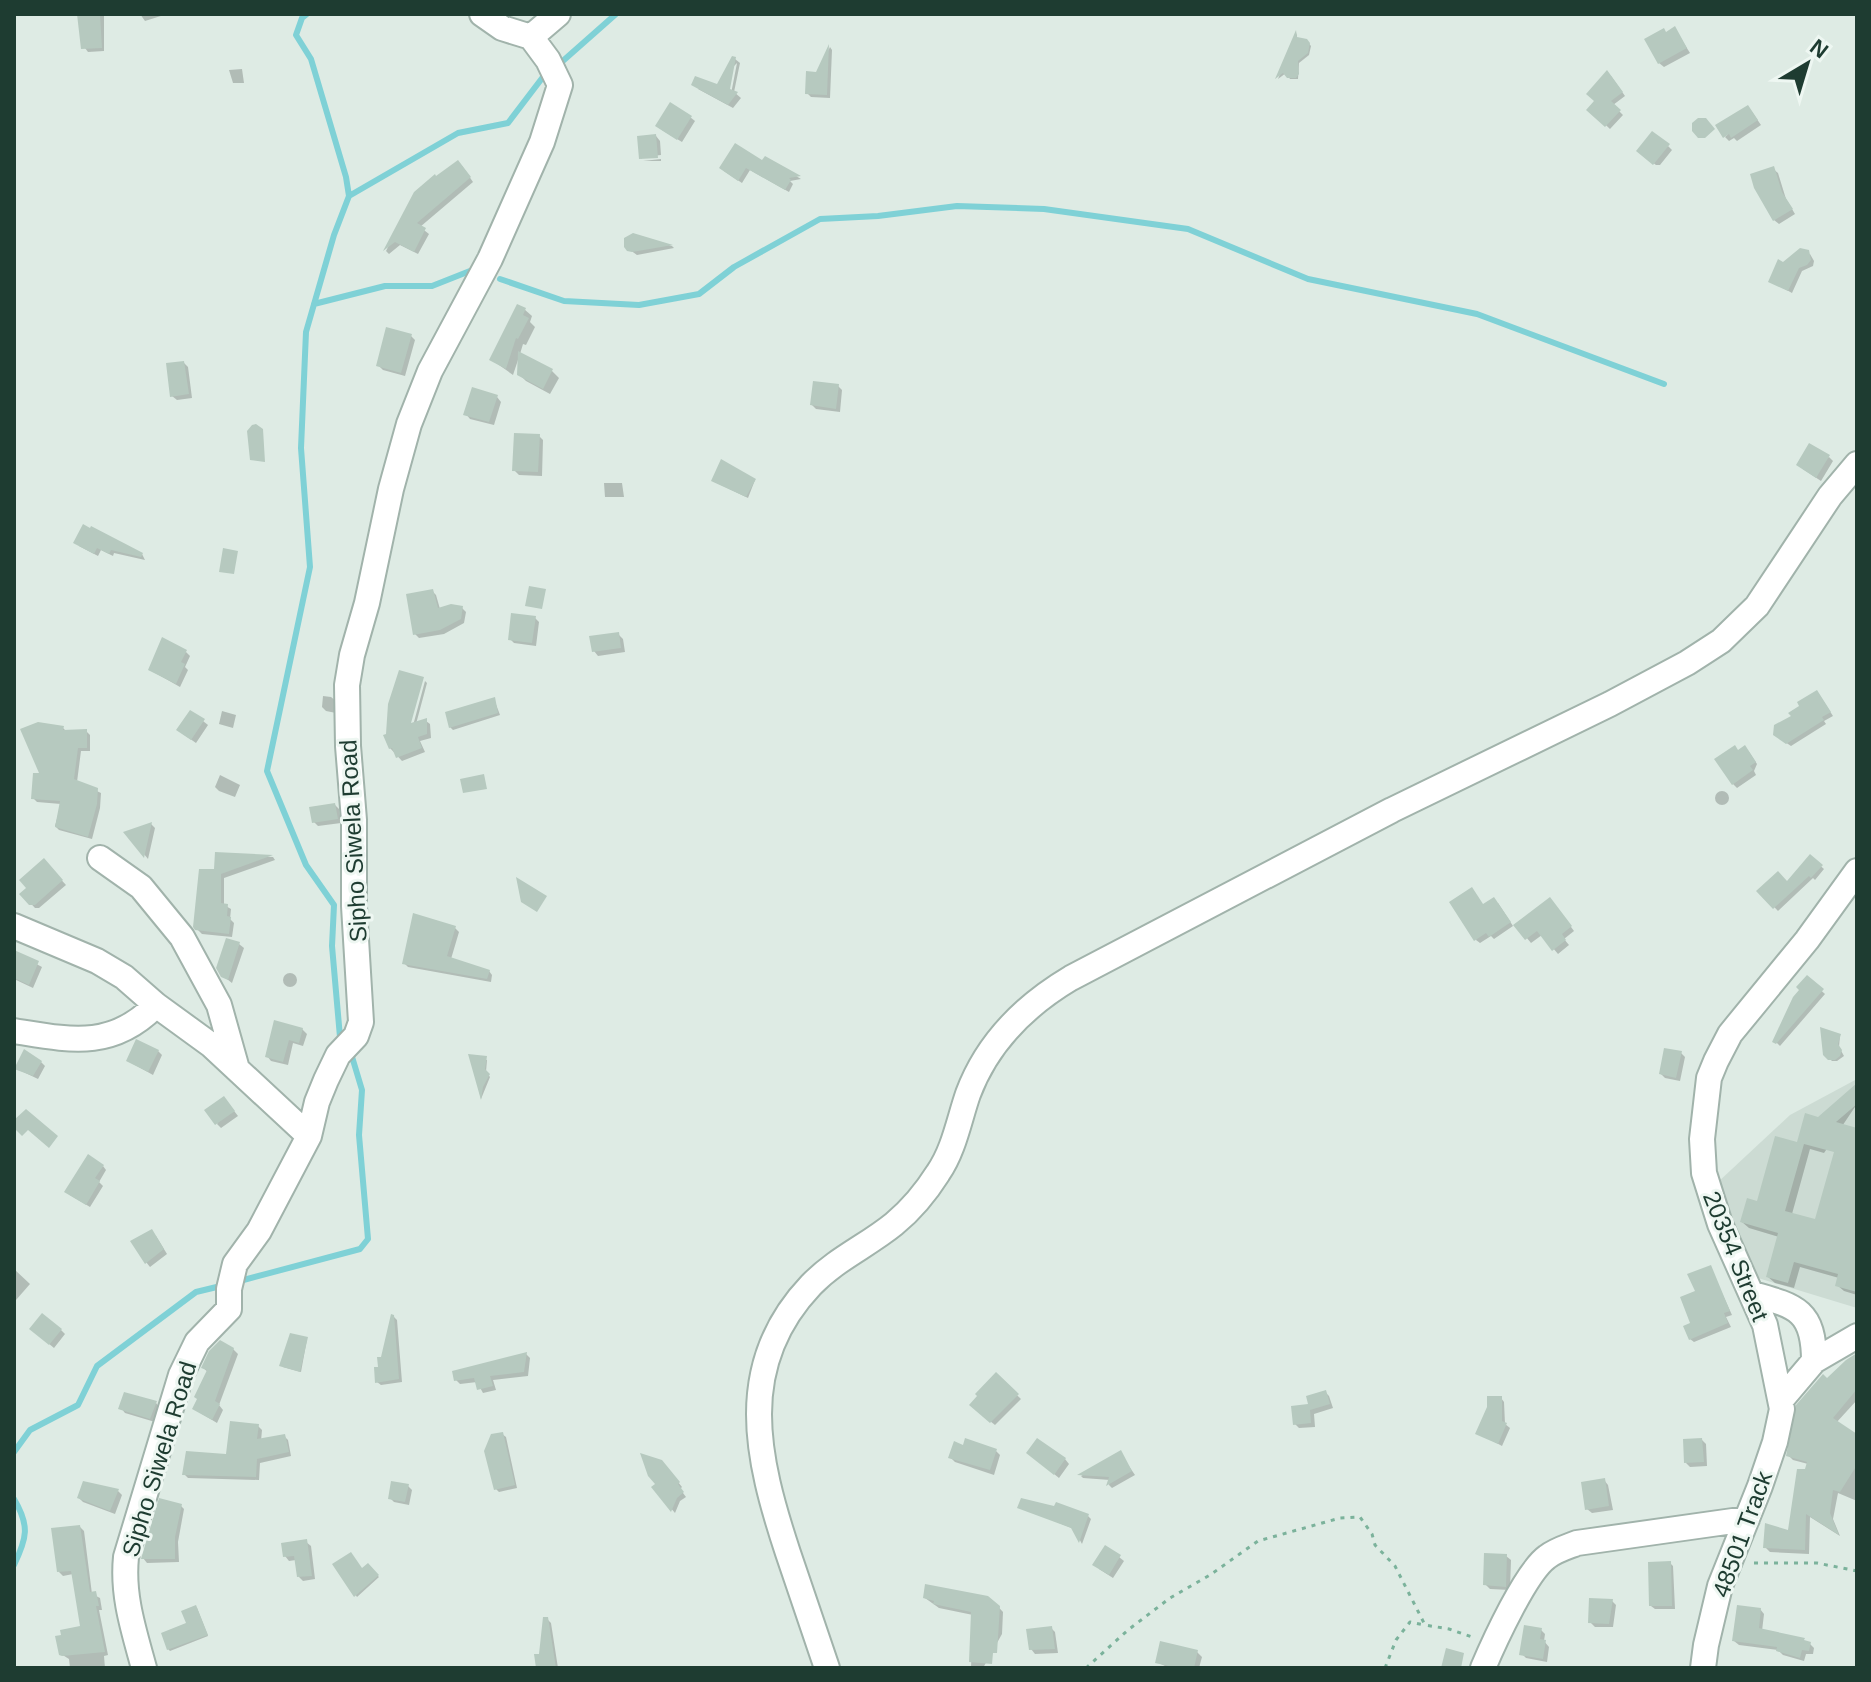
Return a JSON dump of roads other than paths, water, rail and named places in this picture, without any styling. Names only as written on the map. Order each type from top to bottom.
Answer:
[{"type":"street","points":[[482,14],[502,28],[531,37],[558,14]]},
{"type":"street","name":"Sipho Siwela Road","points":[[144,1668],[130,1619],[124,1578],[126,1557],[181,1375],[197,1342],[229,1309],[229,1289],[235,1264],[259,1231],[309,1136],[317,1102],[338,1055],[356,1036],[361,1022],[354,906],[354,820],[348,746],[347,685],[352,655],[409,424],[430,371],[490,259],[542,142],[560,85],[531,37]]},
{"type":"street","points":[[827,1668],[764,1474],[758,1419],[765,1369],[780,1330],[803,1295],[840,1259],[894,1224],[938,1173],[979,1069],[1010,1024],[1043,996],[1071,978],[1380,816],[1610,704],[1721,641],[1757,606],[1823,507],[1857,464]]},
{"type":"street","points":[[100,858],[141,887],[182,937],[219,1005],[237,1069]]},
{"type":"street","name":"20354 Street","points":[[1781,1400],[1765,1325],[1720,1224],[1704,1173],[1702,1139],[1709,1078],[1730,1034],[1807,940],[1857,871]]},
{"type":"street","points":[[14,926],[97,961],[124,977],[211,1045],[309,1136]]},
{"type":"street","points":[[14,1031],[58,1040],[81,1041],[140,1022],[156,1005]]},
{"type":"street","points":[[1752,1294],[1787,1304],[1803,1316],[1812,1330],[1814,1361]]},
{"type":"street","points":[[1781,1400],[1814,1361],[1857,1336]]},
{"type":"street","name":"48501 Track","points":[[1703,1668],[1720,1586],[1775,1442],[1781,1400]]},
{"type":"street","points":[[1483,1668],[1532,1573],[1545,1558],[1560,1549],[1577,1543],[1747,1519]]},
{"type":"waterway","points":[[307,14],[302,18],[296,35],[311,59],[349,196],[334,235],[306,332],[301,448],[310,567],[267,771],[306,865],[334,905],[332,946],[340,1037],[343,1041]]},
{"type":"waterway","points":[[556,67],[616,14]]},
{"type":"waterway","points":[[349,196],[458,133],[508,123],[546,73]]},
{"type":"waterway","points":[[500,279],[564,301],[639,305],[699,294],[734,267],[820,219],[878,216],[957,206],[1044,209],[1188,229],[1308,279],[1477,314],[1664,384]]},
{"type":"waterway","points":[[314,304],[385,286],[432,286],[475,269]]},
{"type":"waterway","points":[[236,1282],[360,1249],[368,1239],[359,1135],[362,1090],[350,1050]]},
{"type":"waterway","points":[[14,1452],[30,1430],[78,1405],[97,1366],[196,1292],[225,1285]]},
{"type":"waterway","points":[[14,1499],[23,1517],[25,1532],[14,1565]]}]
